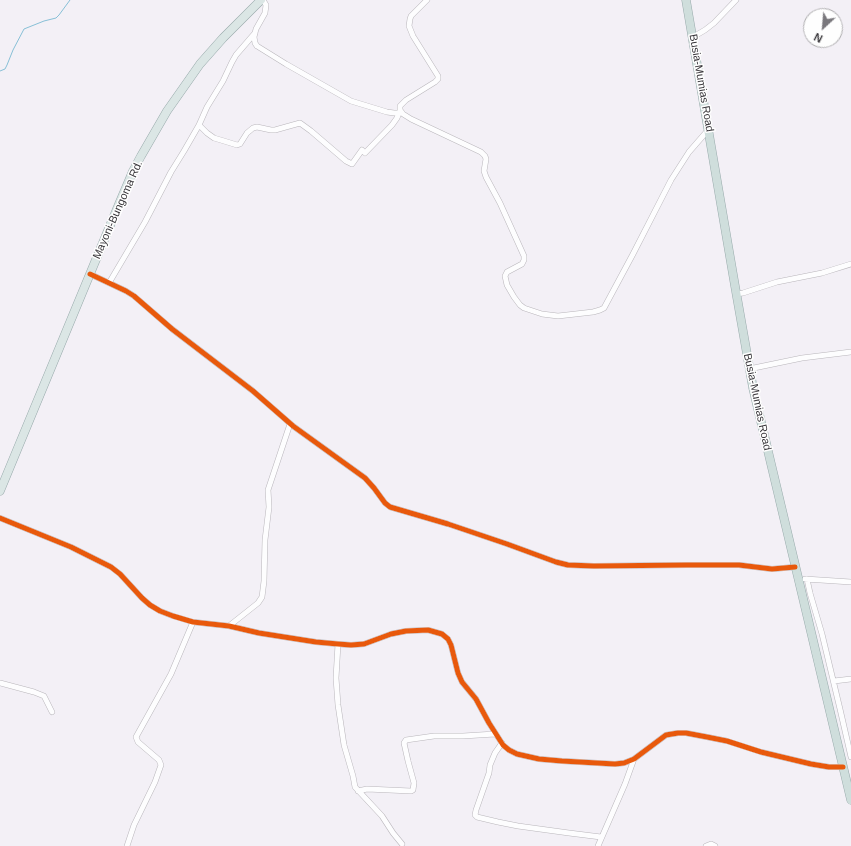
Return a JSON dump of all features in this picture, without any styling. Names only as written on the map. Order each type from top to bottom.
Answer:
[{"type":"highway","name":"Busia-Mumias Road","points":[[686,0],[749,369],[851,800]]},
{"type":"main road","name":"Mayoni-Bungoma Rd.","points":[[0,491],[133,171],[167,111],[188,80],[223,38],[262,0]]},
{"type":"street","points":[[109,283],[145,222],[236,55],[255,33],[265,13],[266,5],[262,0]]},
{"type":"street","points":[[199,125],[207,134],[214,138],[237,145],[241,143],[250,130],[255,127],[275,130],[300,124],[311,131],[346,161],[352,164],[362,150],[365,153],[398,118],[400,106],[406,100],[438,79],[438,76],[413,36],[409,26],[411,16],[427,0]]},
{"type":"street","points":[[693,37],[714,23],[736,0]]},
{"type":"street","points":[[255,33],[255,43],[260,48],[351,101],[376,109],[400,113],[481,152],[486,159],[484,171],[486,177],[525,257],[522,264],[505,274],[508,286],[517,302],[524,308],[542,314],[558,316],[593,312],[604,308],[637,248],[671,180],[689,152],[708,129]]},
{"type":"street","points":[[736,294],[778,282],[822,273],[851,264]]},
{"type":"street","points":[[90,274],[132,295],[172,329],[253,391],[290,424],[365,478],[385,503],[390,506],[448,524],[561,563],[579,566],[732,565],[772,568],[795,567]]},
{"type":"street","points":[[749,369],[802,358],[851,352]]},
{"type":"street","points":[[229,626],[258,603],[262,597],[265,540],[269,509],[268,490],[290,424]]},
{"type":"street","points":[[0,518],[71,547],[111,566],[150,605],[160,611],[193,622],[229,626],[259,633],[338,644],[364,644],[406,630],[428,630],[442,634],[448,639],[451,645],[460,678],[476,698],[495,734],[509,750],[516,754],[539,759],[615,764],[624,763],[634,759],[666,736],[686,733],[727,741],[761,752],[811,764],[829,767],[843,767]]},
{"type":"street","points":[[798,578],[851,582]]},
{"type":"street","points":[[807,579],[834,681],[851,757]]},
{"type":"street","points":[[127,846],[134,825],[155,782],[161,765],[159,760],[136,740],[136,737],[171,674],[193,622]]},
{"type":"street","points":[[338,644],[336,678],[341,725],[344,745],[354,776],[354,785],[382,816],[402,844]]},
{"type":"street","points":[[834,681],[851,679]]},
{"type":"street","points":[[0,683],[44,696],[52,712]]},
{"type":"street","points":[[834,730],[845,727]]},
{"type":"street","points":[[358,791],[373,789],[413,790],[414,783],[404,742],[406,740],[434,736],[495,734]]},
{"type":"street","points":[[502,743],[495,753],[490,765],[489,774],[475,813],[477,817],[518,826],[569,834],[601,843],[634,759]]},
{"type":"street","points":[[706,846],[711,844],[715,846]]},
{"type":"waterway","points":[[0,71],[5,69],[24,29],[56,18],[70,0]]},
{"type":"cycle path","points":[[90,274],[134,296],[172,329],[253,391],[293,426],[365,478],[390,507],[448,524],[568,565],[739,565],[772,569],[795,567]]},
{"type":"cycle path","points":[[0,518],[71,547],[111,567],[120,574],[150,605],[160,611],[193,622],[229,626],[259,633],[316,642],[351,645],[364,644],[391,634],[406,631],[428,630],[442,634],[448,639],[451,645],[458,673],[462,682],[476,699],[503,745],[517,754],[539,759],[562,761],[615,764],[624,763],[634,759],[666,735],[686,733],[727,741],[761,752],[811,764],[829,767],[843,767]]}]
